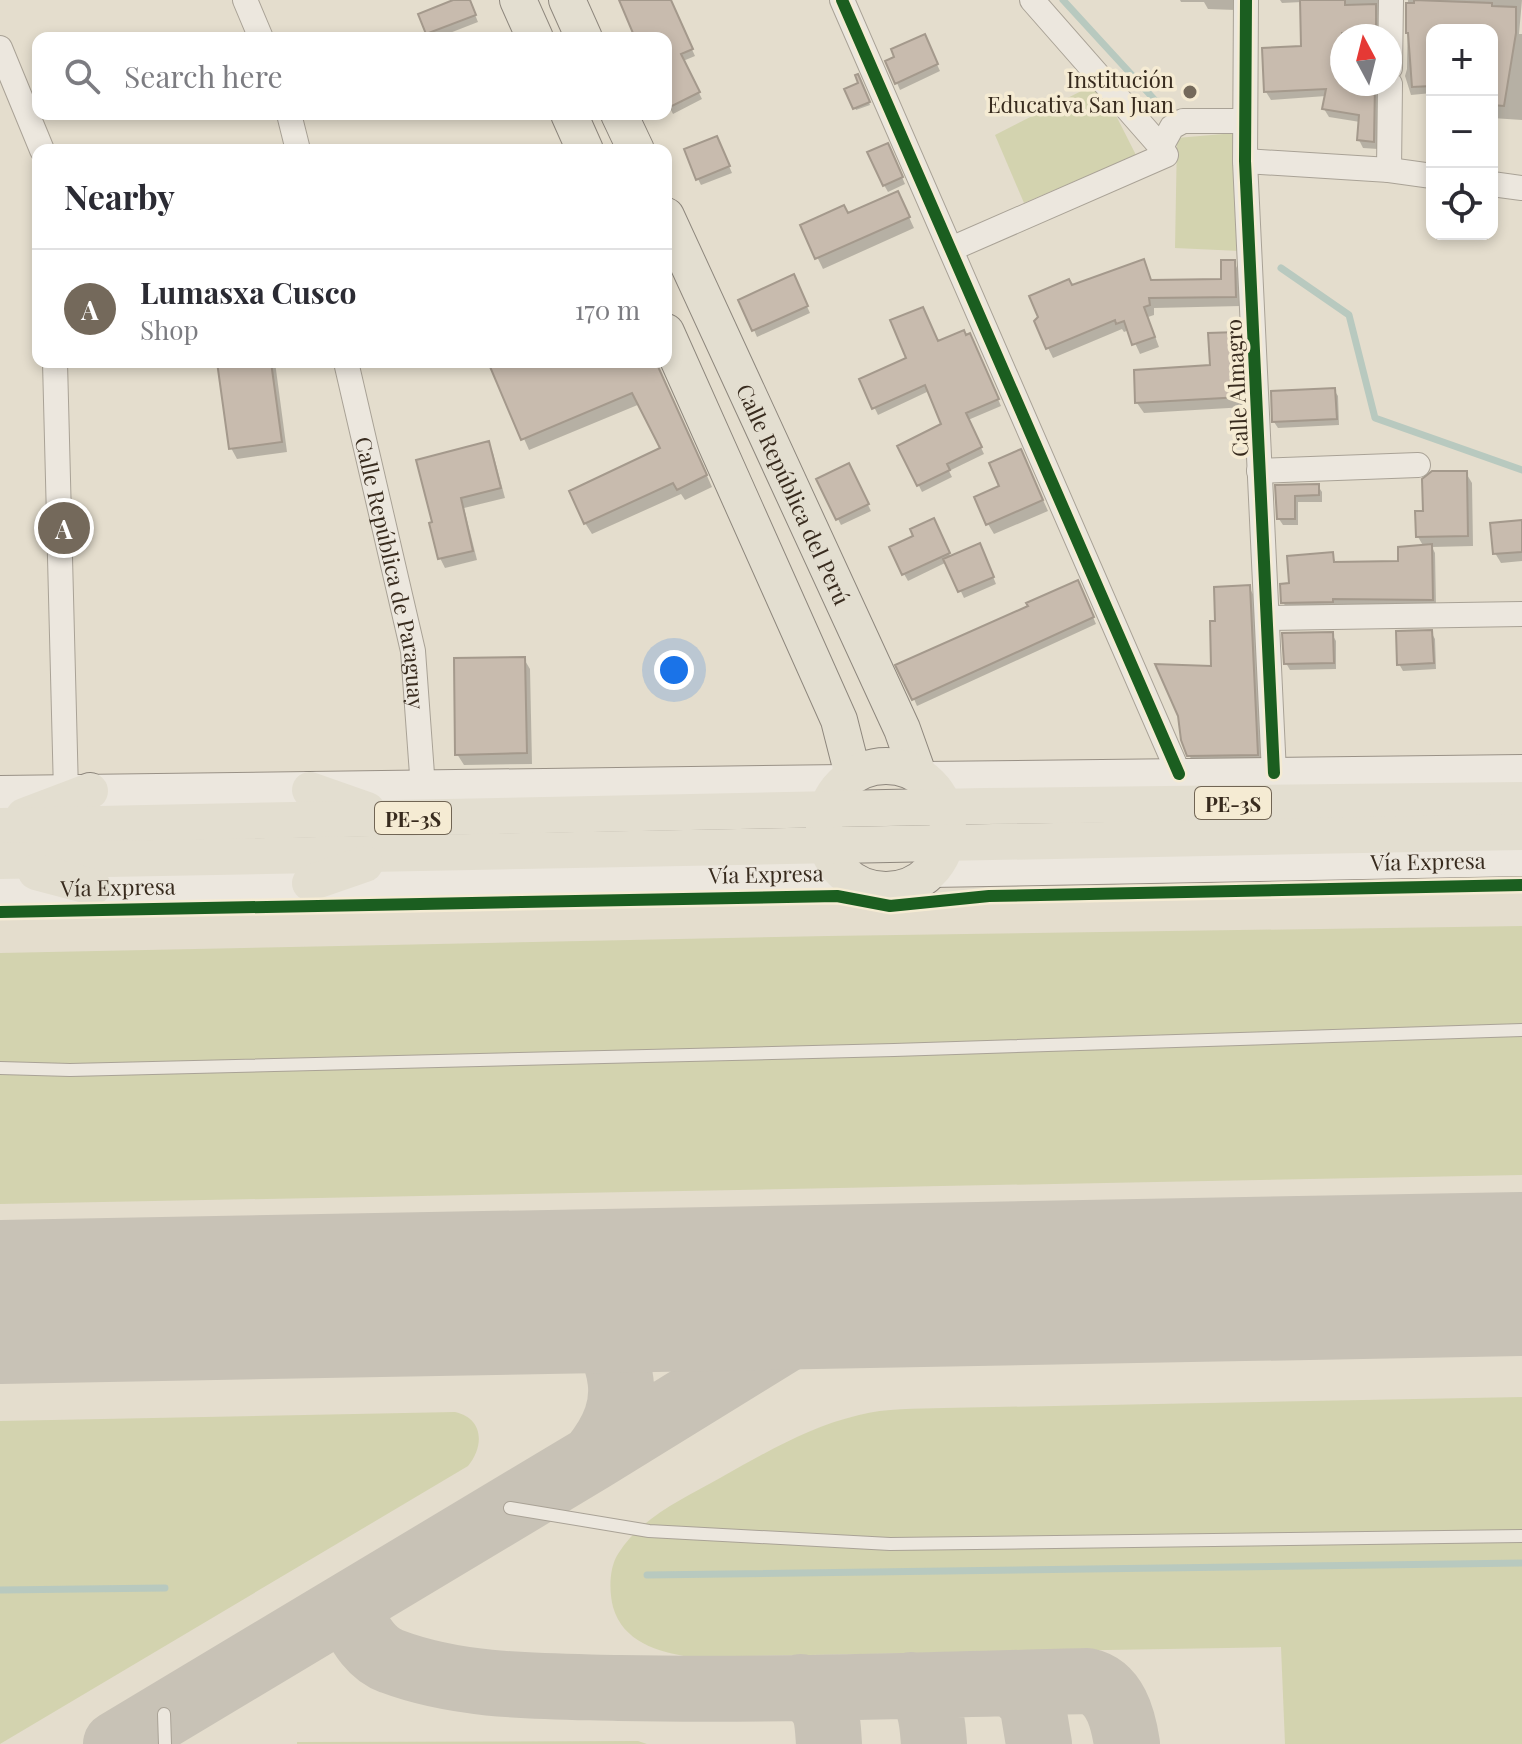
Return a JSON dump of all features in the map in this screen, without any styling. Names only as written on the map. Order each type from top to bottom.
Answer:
[{"type":"main road","points":[[518,0],[532,32]]},
{"type":"main road","points":[[567,0],[581,32]]},
{"type":"main road","points":[[572,120],[582,144]]},
{"type":"main road","points":[[622,120],[633,144]]},
{"type":"main road","name":"Calle República del Perú","points":[[672,229],[929,787],[949,824],[940,856]]},
{"type":"main road","points":[[672,345],[839,720],[838,817]]},
{"type":"main road","name":"Vía Expresa","points":[[838,817],[868,768],[885,766],[902,768],[929,787],[1522,800]]},
{"type":"main road","name":"Vía Expresa","points":[[929,787],[1179,774],[1522,772]]},
{"type":"main road","name":"Vía Expresa","points":[[0,793],[423,788],[838,817],[940,856],[1522,859]]},
{"type":"main road","points":[[310,790],[394,836]]},
{"type":"main road","points":[[0,826],[78,792]]},
{"type":"main road","name":"Vía Expresa","points":[[0,861],[394,836],[838,817]]},
{"type":"main road","name":"Vía Expresa","points":[[0,889],[310,883],[838,817]]},
{"type":"main road","name":"Vía Expresa","points":[[0,826],[394,836]]},
{"type":"main road","name":"Vía Expresa","points":[[940,856],[1522,832]]},
{"type":"main road","points":[[310,883],[394,836]]},
{"type":"main road","points":[[0,861],[93,887]]},
{"type":"street","points":[[245,0],[258,32]]},
{"type":"street","points":[[842,0],[1179,774]]},
{"type":"street","points":[[1032,0],[1172,132]]},
{"type":"street","name":"Calle Almagro","points":[[1246,0],[1245,161],[1274,773]]},
{"type":"street","points":[[1391,0],[1391,24]]},
{"type":"street","points":[[0,48],[40,144]]},
{"type":"street","points":[[1389,170],[1390,96]]},
{"type":"street","points":[[290,120],[296,144]]},
{"type":"street","points":[[1172,132],[1245,121]]},
{"type":"street","points":[[951,249],[1166,155],[1172,132]]},
{"type":"street","points":[[1245,161],[1426,175]]},
{"type":"street","points":[[1498,185],[1522,188]]},
{"type":"street","points":[[55,368],[78,792]]},
{"type":"street","name":"Calle República de Paraguay","points":[[347,368],[413,651],[423,788]]},
{"type":"street","points":[[1259,471],[1418,465]]},
{"type":"street","points":[[1267,618],[1522,614]]},
{"type":"lane","points":[[0,1068],[70,1070],[816,1052],[1522,1030]]},
{"type":"lane","points":[[510,1508],[649,1531],[890,1544],[1522,1536]]},
{"type":"lane","points":[[164,1714],[165,1744]]},
{"type":"green space","points":[[1099,82],[1136,155],[1024,203],[995,135]]},
{"type":"green space","points":[[1235,133],[1240,251],[1175,248],[1177,138]]},
{"type":"green space","points":[[1522,926],[1522,1175],[0,1204],[0,953]]},
{"type":"green space","points":[[1522,1397],[1522,1744],[1285,1744],[1281,1647],[690,1657],[654,1648],[633,1637],[618,1619],[613,1607],[613,1566],[618,1554],[638,1529],[678,1502],[754,1459],[822,1426],[859,1415],[912,1409]]},
{"type":"green space","points":[[455,1412],[471,1420],[478,1433],[477,1450],[468,1466],[0,1744],[0,1421]]},
{"type":"green space","points":[[638,1741],[647,1744],[297,1744],[297,1742]]},
{"type":"building","points":[[453,0],[470,0],[476,15],[425,32],[418,14]]},
{"type":"building","points":[[619,0],[671,0],[693,49],[681,54],[700,92],[672,106],[672,32],[632,32]]},
{"type":"building","points":[[1300,0],[1345,0],[1345,5],[1376,4],[1376,24],[1330,24],[1330,96],[1375,96],[1374,142],[1357,140],[1359,115],[1322,109],[1326,89],[1264,92],[1262,48],[1301,46]]},
{"type":"building","points":[[1414,0],[1492,3],[1492,6],[1516,7],[1516,33],[1504,106],[1498,106],[1498,24],[1426,24],[1426,86],[1412,87],[1406,3],[1414,3]]},
{"type":"building","points":[[925,34],[938,64],[895,84],[885,61],[894,57],[891,49]]},
{"type":"building","points":[[858,74],[870,102],[853,109],[844,89],[858,83],[855,75]]},
{"type":"building","points":[[717,136],[730,166],[696,180],[684,149]]},
{"type":"building","points":[[888,143],[903,177],[883,186],[867,152]]},
{"type":"building","points":[[898,191],[910,217],[815,259],[800,225],[844,205],[848,213]]},
{"type":"building","points":[[1144,259],[1151,280],[1221,279],[1221,260],[1235,260],[1236,297],[1149,298],[1150,305],[1144,307],[1155,337],[1132,345],[1124,321],[1116,324],[1115,320],[1046,349],[1034,321],[1038,317],[1029,296],[1069,279],[1072,285]]},
{"type":"building","points":[[794,274],[808,306],[752,331],[738,300]]},
{"type":"building","points":[[923,307],[938,341],[964,330],[966,335],[970,333],[999,399],[966,413],[982,447],[947,464],[950,470],[917,486],[897,446],[941,424],[925,385],[872,409],[859,379],[906,358],[890,320]]},
{"type":"building","points":[[1238,332],[1241,397],[1135,403],[1134,370],[1210,365],[1208,333]]},
{"type":"building","points":[[218,368],[272,368],[282,442],[229,449]]},
{"type":"building","points":[[491,368],[659,368],[707,475],[677,490],[673,483],[584,524],[569,491],[660,448],[632,393],[521,440]]},
{"type":"building","points":[[1335,388],[1337,419],[1272,422],[1271,391]]},
{"type":"building","points":[[489,441],[501,488],[461,498],[473,551],[438,559],[416,460]]},
{"type":"building","points":[[1021,449],[1043,500],[986,525],[974,497],[999,486],[989,463]]},
{"type":"building","points":[[849,463],[869,504],[836,520],[816,479]]},
{"type":"building","points":[[1432,471],[1467,471],[1468,536],[1416,537],[1415,511],[1423,511],[1422,479]]},
{"type":"building","points":[[1319,484],[1319,495],[1295,496],[1295,519],[1277,519],[1275,485]]},
{"type":"building","points":[[934,518],[950,553],[902,575],[889,547],[913,536],[910,529]]},
{"type":"building","points":[[1522,520],[1522,552],[1493,554],[1490,523]]},
{"type":"building","points":[[980,543],[994,577],[958,592],[943,559]]},
{"type":"building","points":[[1432,544],[1433,600],[1333,599],[1333,602],[1281,603],[1280,584],[1289,583],[1287,556],[1333,552],[1334,562],[1398,561],[1398,547]]},
{"type":"building","points":[[1078,580],[1094,617],[912,700],[895,665],[1028,606],[1026,603]]},
{"type":"building","points":[[1250,585],[1258,755],[1187,756],[1178,716],[1155,664],[1211,666],[1210,621],[1215,621],[1214,587]]},
{"type":"building","points":[[1432,630],[1434,663],[1397,665],[1396,631]]},
{"type":"building","points":[[1333,632],[1334,663],[1284,664],[1282,633]]},
{"type":"building","points":[[525,657],[527,753],[455,755],[454,658]]},
{"type":"waterway","points":[[1063,0],[1175,122]]},
{"type":"waterway","points":[[1281,268],[1349,315],[1375,418],[1522,470]]},
{"type":"waterway","points":[[647,1575],[1522,1563]]},
{"type":"waterway","points":[[0,1590],[165,1588]]},
{"type":"taxiway","points":[[116,1744],[593,1458],[872,1286]]},
{"type":"taxiway","points":[[583,1291],[620,1374],[618,1414],[609,1435],[593,1458]]},
{"type":"taxiway","points":[[345,1607],[364,1638],[376,1652],[391,1661],[446,1676],[504,1684],[736,1689],[1087,1681],[1097,1684],[1111,1697],[1120,1714],[1127,1744]]},
{"type":"taxiway","points":[[1012,1683],[1032,1702],[1039,1744]]},
{"type":"taxiway","points":[[911,1685],[927,1704],[934,1744]]},
{"type":"taxiway","points":[[801,1687],[816,1699],[824,1711],[829,1744]]},
{"type":"runway","points":[[0,1302],[1522,1274]]},
{"type":"cycle path","points":[[842,0],[1179,774]]},
{"type":"cycle path","points":[[1246,0],[1245,161],[1274,773]]},
{"type":"cycle path","points":[[0,912],[837,896],[890,906],[989,896],[1522,885]]},
{"type":"place","name":"Institución Educativa San Juan","points":[[1190,92]]},
{"type":"place","name":"Lumasxa Cusco","points":[[64,528]]}]
